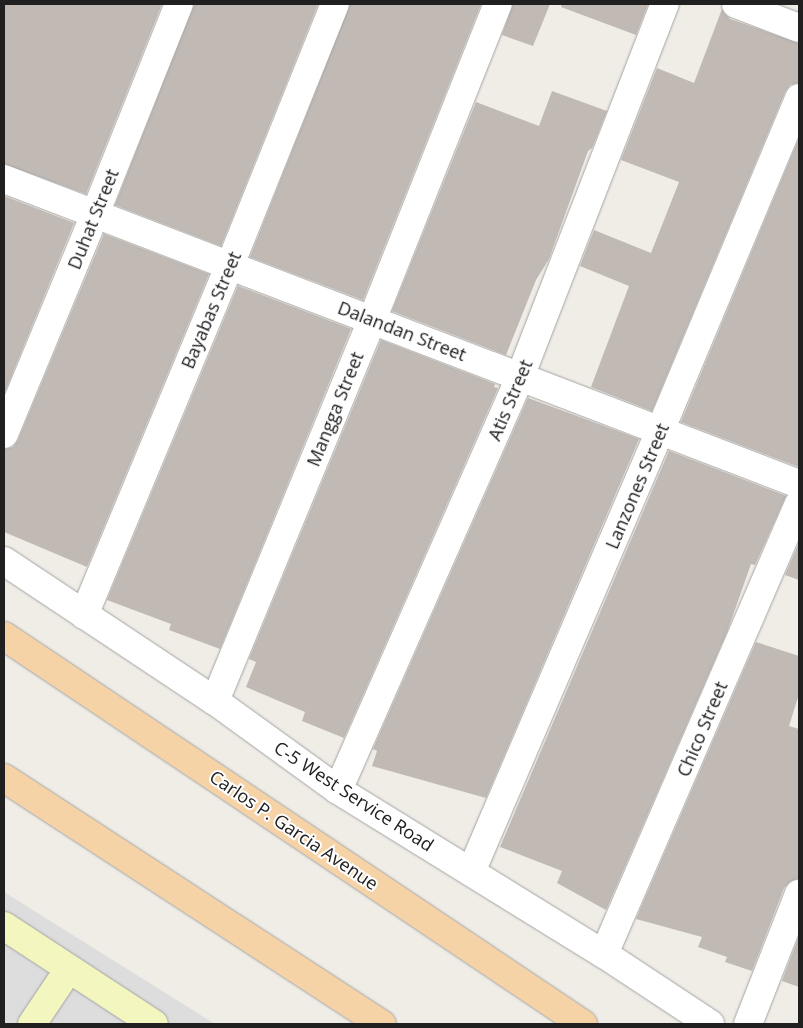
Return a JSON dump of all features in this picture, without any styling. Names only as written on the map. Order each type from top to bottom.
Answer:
[{"type":"main road","name":"Carlos P. Garcia Avenue","points":[[4,636],[584,1024]]},
{"type":"main road","points":[[4,778],[382,1024]]},
{"type":"main road","points":[[4,926],[154,1024]]},
{"type":"main road","points":[[32,1024],[68,969]]},
{"type":"street","name":"Duhat Street","points":[[4,434],[96,214],[178,4]]},
{"type":"street","name":"Bayabas Street","points":[[84,615],[230,265],[335,4]]},
{"type":"street","name":"Mangga Street","points":[[215,701],[372,320],[498,4]]},
{"type":"street","name":"Atis Street","points":[[338,790],[520,377],[665,4]]},
{"type":"street","points":[[736,4],[799,28]]},
{"type":"street","name":"Lanzones Street","points":[[470,872],[797,110]]},
{"type":"street","name":"Dalandan Street","points":[[4,179],[799,484]]},
{"type":"street","name":"Chico Street","points":[[604,954],[799,504]]},
{"type":"street","name":"C-5 West Service Road","points":[[4,561],[215,701],[338,790],[604,954],[710,1024]]},
{"type":"street","points":[[748,1024],[799,894]]},
{"type":"shaded area","points":[[4,892],[215,1024],[4,1024]]},
{"type":"building","points":[[4,4],[162,4],[86,194],[4,164]]},
{"type":"building","points":[[194,4],[318,4],[221,246],[115,205]]},
{"type":"building","points":[[350,4],[481,4],[363,300],[250,257]]},
{"type":"building","points":[[513,4],[550,4],[533,46],[502,35]]},
{"type":"building","points":[[562,4],[648,4],[636,35],[561,7]]},
{"type":"building","points":[[722,9],[730,19],[799,43],[799,83],[790,85],[785,92],[652,411],[591,387],[629,286],[580,266],[594,230],[651,253],[679,182],[621,160],[657,68],[694,83]]},
{"type":"building","points":[[552,91],[607,111],[592,148],[588,151],[549,259],[536,280],[506,355],[392,311],[476,102],[539,126]]},
{"type":"building","points":[[799,138],[799,467],[681,422]]},
{"type":"building","points":[[4,196],[74,223],[4,394]]},
{"type":"building","points":[[104,234],[209,274],[87,567],[4,532],[4,449],[13,447],[18,440]]},
{"type":"building","points":[[238,286],[351,329],[220,649],[169,630],[171,624],[107,600]]},
{"type":"building","points":[[381,340],[495,384],[494,387],[498,388],[344,738],[302,721],[305,712],[246,687],[256,662],[249,659]]},
{"type":"building","points":[[528,398],[639,439],[486,798],[372,766],[377,751],[373,749]]},
{"type":"building","points":[[669,451],[786,496],[755,565],[751,564],[727,632],[606,910],[557,883],[562,871],[500,847]]},
{"type":"building","points":[[799,543],[799,580],[785,575]]},
{"type":"building","points":[[756,642],[799,656],[799,694],[789,726],[799,729],[799,879],[790,882],[784,888],[752,971],[725,962],[727,957],[698,947],[702,937],[636,919]]},
{"type":"building","points":[[799,936],[799,987],[782,981]]}]
